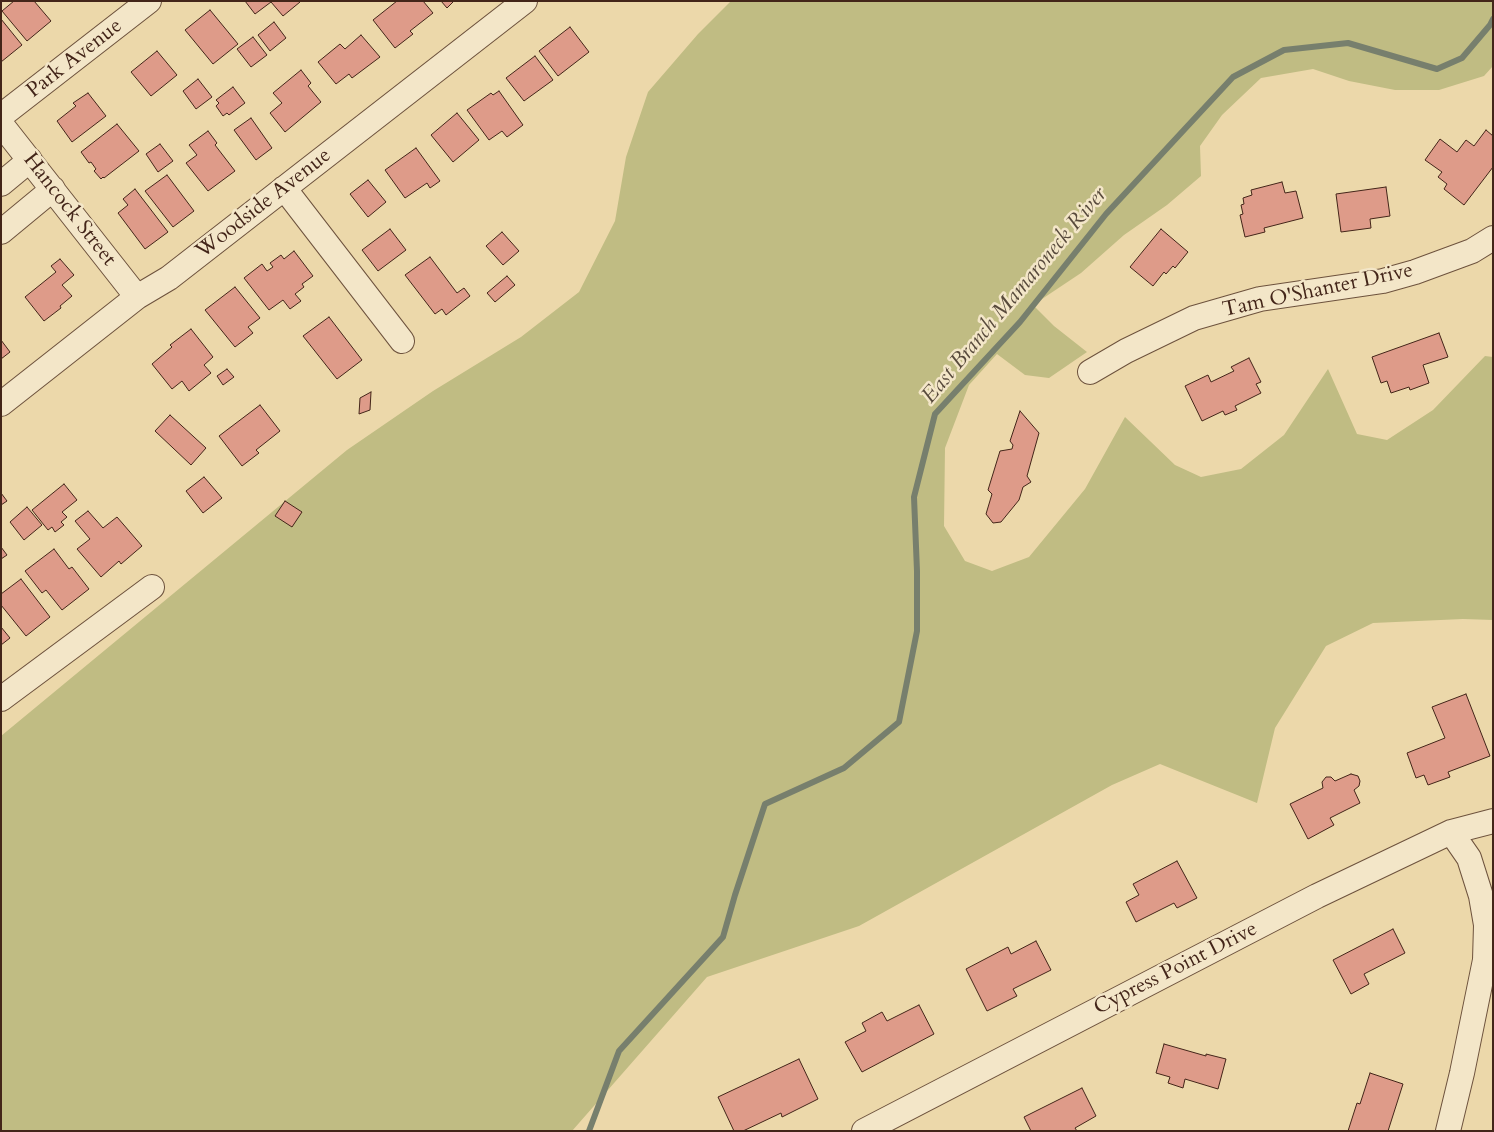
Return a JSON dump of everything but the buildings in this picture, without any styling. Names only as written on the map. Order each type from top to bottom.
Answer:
[{"type":"street","name":"Park Avenue","points":[[1,116],[149,1]]},
{"type":"street","name":"Woodside Avenue","points":[[1,404],[137,297],[168,278],[525,1]]},
{"type":"street","name":"Hancock Street","points":[[1,124],[137,297]]},
{"type":"street","points":[[1,184],[30,160]]},
{"type":"street","points":[[284,188],[402,342]]},
{"type":"street","points":[[1,232],[53,189]]},
{"type":"street","name":"Tam O'Shanter Drive","points":[[1090,372],[1126,351],[1194,318],[1260,299],[1383,281],[1415,272],[1472,251],[1493,238]]},
{"type":"street","points":[[1,699],[152,587]]},
{"type":"street","name":"Cypress Point Drive","points":[[864,1131],[1317,896],[1451,832],[1493,821]]},
{"type":"street","points":[[1448,1131],[1485,960],[1486,942],[1486,925],[1481,896],[1469,858],[1451,832]]},
{"type":"shaded area","points":[[731,1],[1493,1],[1493,66],[1484,76],[1439,90],[1395,90],[1349,81],[1313,69],[1261,78],[1222,115],[1200,146],[1201,176],[1167,205],[1124,235],[1081,273],[1033,305],[1054,326],[1087,352],[1049,378],[1025,375],[997,354],[969,385],[945,448],[944,526],[965,561],[992,571],[1029,557],[1085,489],[1125,417],[1175,465],[1201,477],[1241,469],[1284,435],[1328,369],[1357,434],[1387,440],[1433,410],[1485,356],[1493,357],[1493,620],[1463,619],[1373,623],[1326,646],[1275,728],[1257,803],[1160,764],[1112,785],[859,926],[707,977],[572,1131],[1,1131],[1,736],[347,450],[433,391],[521,337],[579,292],[615,221],[626,157],[648,92],[698,34]]},
{"type":"waterway","name":"East Branch Mamaroneck River","points":[[589,1131],[619,1051],[723,937],[765,804],[844,768],[899,722],[917,631],[914,497],[935,414],[1020,322],[1106,214],[1233,77],[1284,50],[1348,43],[1437,69],[1462,58],[1493,19]]}]
